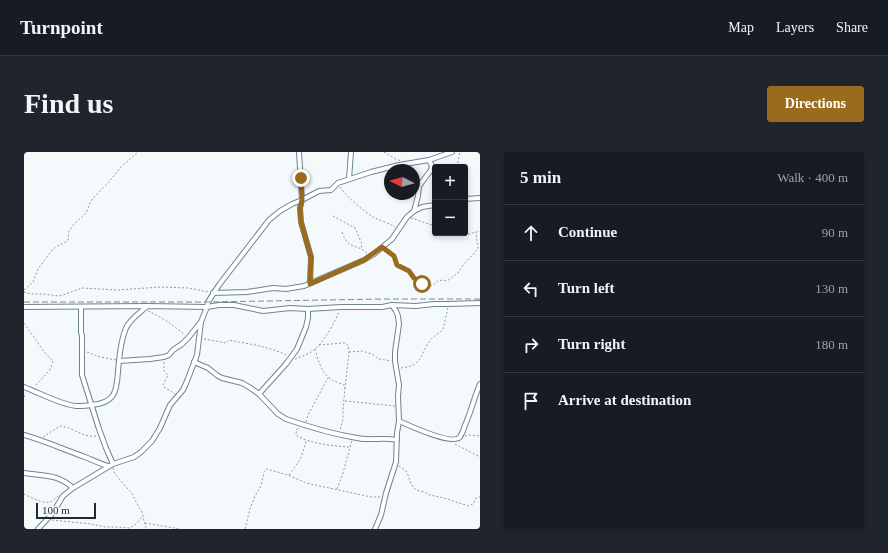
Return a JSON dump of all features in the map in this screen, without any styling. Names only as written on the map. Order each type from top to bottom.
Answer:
[{"type":"street","points":[[299,152],[302,200],[300,208],[301,222],[311,257],[310,284]]},
{"type":"street","points":[[349,179],[351,152]]},
{"type":"street","points":[[38,529],[47,520],[63,496],[72,488],[108,466],[134,457],[152,441],[160,428],[170,405],[183,390],[194,362],[201,322],[208,302],[213,293],[269,220],[292,204],[319,192],[331,190],[338,183],[371,172],[408,163],[429,160],[452,152]]},
{"type":"street","points":[[414,211],[419,186],[432,168],[432,164],[429,160]]},
{"type":"street","points":[[468,199],[480,198]]},
{"type":"street","points":[[213,293],[247,292],[273,288],[286,289],[310,284],[364,260],[392,239],[407,216],[422,207],[432,205]]},
{"type":"street","points":[[24,307],[145,308],[234,305],[263,311],[290,308],[308,309],[480,303]]},
{"type":"street","points":[[375,529],[381,515],[396,462],[398,385],[395,361],[399,324],[398,316],[392,305]]},
{"type":"street","points":[[81,307],[82,375],[101,435],[113,464]]},
{"type":"street","points":[[28,389],[49,398],[76,406],[100,405],[109,400],[115,393],[118,361],[127,327],[130,322],[145,308]]},
{"type":"street","points":[[259,394],[292,359],[306,326],[308,309]]},
{"type":"street","points":[[118,361],[150,359],[169,355],[188,338],[201,322]]},
{"type":"street","points":[[194,362],[208,368],[222,378],[242,383],[259,394],[278,414],[286,419],[338,435],[366,439],[385,438],[397,440]]},
{"type":"street","points":[[398,421],[425,432],[448,439],[458,439],[469,416],[480,384]]},
{"type":"street","points":[[24,435],[108,466]]},
{"type":"street","points":[[24,473],[52,476],[68,484],[72,488]]},
{"type":"path","points":[[138,152],[121,167],[95,196],[86,213],[69,231],[68,240],[52,250],[38,269],[33,282],[24,291],[30,294],[58,296],[82,288],[117,290],[162,287],[188,288],[213,293]]},
{"type":"path","points":[[384,152],[394,158],[408,163]]},
{"type":"path","points":[[458,164],[460,152]]},
{"type":"path","points":[[338,183],[350,198],[371,215],[399,229]]},
{"type":"path","points":[[333,216],[354,228],[361,240],[361,249]]},
{"type":"path","points":[[407,216],[432,225]]},
{"type":"path","points":[[468,234],[480,231]]},
{"type":"path","points":[[342,232],[347,243],[364,250],[370,256]]},
{"type":"path","points":[[382,247],[394,256],[397,265],[409,271],[418,282],[428,286],[432,285],[438,280],[447,281],[458,273],[463,265],[478,249],[476,232]]},
{"type":"path","points":[[396,368],[406,367],[420,360],[432,338],[443,330],[448,304]]},
{"type":"path","points":[[199,337],[210,341],[226,343],[229,340],[253,344],[279,352],[292,359],[308,354],[318,346],[331,330],[341,307]]},
{"type":"path","points":[[145,308],[158,315],[188,338]]},
{"type":"path","points":[[24,323],[53,363],[49,371],[28,389],[24,397]]},
{"type":"path","points":[[318,346],[346,343],[348,346],[343,419],[338,435]]},
{"type":"path","points":[[315,349],[324,373],[336,382],[344,385],[345,389]]},
{"type":"path","points":[[82,350],[100,357],[118,361]]},
{"type":"path","points":[[348,352],[362,350],[372,354],[379,360],[395,361]]},
{"type":"path","points":[[164,357],[164,371],[168,375],[163,385],[177,397]]},
{"type":"path","points":[[328,377],[303,424],[296,432],[296,436],[306,440],[330,445],[350,447]]},
{"type":"path","points":[[344,401],[398,406]]},
{"type":"path","points":[[39,440],[60,426],[86,436],[101,435]]},
{"type":"path","points":[[460,436],[480,436]]},
{"type":"path","points":[[337,489],[343,473],[352,437]]},
{"type":"path","points":[[448,439],[480,457]]},
{"type":"path","points":[[288,475],[300,461],[306,440]]},
{"type":"path","points":[[396,462],[407,472],[411,484],[416,490],[468,506],[473,504],[476,498],[480,496]]},
{"type":"path","points":[[113,464],[115,474],[133,495],[143,516],[146,529]]},
{"type":"path","points":[[245,529],[250,509],[261,486],[266,469],[288,475],[306,483],[371,497],[380,497],[386,493]]},
{"type":"path","points":[[24,494],[35,500],[47,502],[52,501],[58,496],[63,496]]},
{"type":"path","points":[[47,520],[105,527],[130,528],[143,516]]},
{"type":"path","points":[[145,523],[180,529]]},
{"type":"railway","points":[[24,302],[208,302],[480,299]]},
{"type":"route","points":[[301,178],[301,222],[311,257],[310,284],[364,260],[382,247],[394,256],[399,267],[409,271],[418,282],[422,284]]}]
